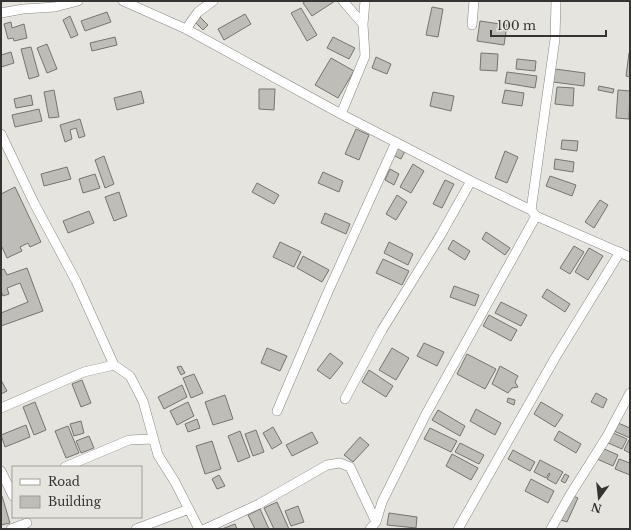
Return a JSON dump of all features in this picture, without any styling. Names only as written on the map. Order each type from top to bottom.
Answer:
[{"type":"street","points":[[1,13],[23,9],[55,7],[78,1]]},
{"type":"street","points":[[123,1],[186,29],[341,114],[534,213],[630,257]]},
{"type":"street","points":[[186,29],[198,12],[213,1]]},
{"type":"street","points":[[343,1],[363,24]]},
{"type":"street","points":[[341,114],[365,56],[363,24],[365,1]]},
{"type":"street","points":[[472,25],[474,1]]},
{"type":"street","points":[[373,526],[382,502],[426,414],[534,213],[555,39],[556,1]]},
{"type":"street","points":[[1,134],[34,203],[76,281],[114,365],[130,376],[143,401],[158,455],[175,482],[199,529]]},
{"type":"street","points":[[277,411],[327,294],[396,142]]},
{"type":"street","points":[[345,399],[382,330],[472,181]]},
{"type":"street","points":[[458,529],[555,358],[620,252]]},
{"type":"street","points":[[1,408],[84,372],[114,365]]},
{"type":"street","points":[[551,529],[570,495],[606,438],[630,393]]},
{"type":"street","points":[[67,466],[129,440],[153,439]]},
{"type":"street","points":[[205,529],[259,504],[327,465],[340,463],[350,468],[373,526]]},
{"type":"street","points":[[1,471],[12,492]]},
{"type":"street","points":[[136,529],[189,509]]},
{"type":"street","points":[[11,529],[27,523]]},
{"type":"building","points":[[306,1],[335,1],[312,16],[303,3]]},
{"type":"building","points":[[432,7],[443,9],[438,37],[426,35]]},
{"type":"building","points":[[301,8],[317,35],[307,41],[291,13]]},
{"type":"building","points":[[107,12],[111,22],[85,31],[81,21]]},
{"type":"building","points":[[245,14],[251,24],[224,40],[218,29]]},
{"type":"building","points":[[70,16],[78,35],[71,38],[63,20]]},
{"type":"building","points":[[199,16],[208,25],[203,30],[194,21]]},
{"type":"building","points":[[480,21],[507,25],[504,45],[477,41]]},
{"type":"building","points":[[11,22],[12,28],[24,24],[27,38],[14,41],[13,38],[8,39],[4,24]]},
{"type":"building","points":[[115,37],[117,45],[92,51],[90,43]]},
{"type":"building","points":[[333,37],[355,48],[349,59],[327,48]]},
{"type":"building","points":[[47,44],[57,69],[47,73],[37,48]]},
{"type":"building","points":[[31,47],[39,76],[29,79],[21,49]]},
{"type":"building","points":[[11,52],[14,63],[1,67],[1,55]]},
{"type":"building","points":[[481,53],[498,54],[497,71],[480,70]]},
{"type":"building","points":[[630,53],[630,77],[626,76]]},
{"type":"building","points":[[376,57],[391,64],[387,74],[372,68]]},
{"type":"building","points":[[331,58],[354,71],[338,98],[315,85]]},
{"type":"building","points":[[517,59],[536,61],[535,71],[516,69]]},
{"type":"building","points":[[555,69],[585,73],[584,86],[553,82]]},
{"type":"building","points":[[507,72],[537,76],[535,88],[505,83]]},
{"type":"building","points":[[599,86],[614,89],[613,93],[598,90]]},
{"type":"building","points":[[557,87],[574,88],[573,106],[555,104]]},
{"type":"building","points":[[259,89],[275,89],[274,110],[259,109]]},
{"type":"building","points":[[54,90],[59,117],[49,118],[44,92]]},
{"type":"building","points":[[505,90],[524,93],[522,106],[502,103]]},
{"type":"building","points":[[618,90],[630,91],[629,119],[616,118]]},
{"type":"building","points":[[141,91],[144,103],[117,110],[114,98]]},
{"type":"building","points":[[433,92],[454,96],[451,111],[430,106]]},
{"type":"building","points":[[31,95],[33,105],[16,108],[14,99]]},
{"type":"building","points":[[39,109],[42,121],[15,127],[12,115]]},
{"type":"building","points":[[80,119],[85,136],[79,138],[76,128],[70,130],[72,139],[65,142],[60,125]]},
{"type":"building","points":[[356,129],[369,135],[359,160],[345,154]]},
{"type":"building","points":[[562,140],[578,141],[577,151],[561,149]]},
{"type":"building","points":[[398,147],[405,151],[401,159],[393,155]]},
{"type":"building","points":[[505,151],[518,157],[507,183],[495,178]]},
{"type":"building","points":[[104,156],[114,184],[105,188],[95,160]]},
{"type":"building","points":[[555,159],[574,162],[573,172],[554,169]]},
{"type":"building","points":[[413,164],[424,171],[411,193],[400,187]]},
{"type":"building","points":[[67,167],[71,179],[44,186],[41,174]]},
{"type":"building","points":[[390,169],[399,174],[394,185],[385,180]]},
{"type":"building","points":[[323,172],[343,181],[339,192],[318,183]]},
{"type":"building","points":[[95,174],[100,188],[83,193],[79,179]]},
{"type":"building","points":[[550,176],[576,185],[572,196],[546,186]]},
{"type":"building","points":[[445,180],[454,184],[442,208],[433,204]]},
{"type":"building","points":[[257,183],[279,195],[274,204],[252,192]]},
{"type":"building","points":[[15,187],[41,242],[30,247],[28,243],[20,247],[22,251],[7,258],[1,245],[1,194]]},
{"type":"building","points":[[119,192],[127,216],[114,221],[105,197]]},
{"type":"building","points":[[397,195],[407,202],[396,220],[386,214]]},
{"type":"building","points":[[600,200],[608,205],[594,228],[585,222]]},
{"type":"building","points":[[89,211],[94,223],[68,233],[63,221]]},
{"type":"building","points":[[325,213],[350,224],[346,234],[321,223]]},
{"type":"building","points":[[486,232],[510,248],[505,255],[482,239]]},
{"type":"building","points":[[453,240],[470,251],[465,260],[448,249]]},
{"type":"building","points":[[280,242],[301,252],[294,267],[273,257]]},
{"type":"building","points":[[389,242],[413,254],[408,265],[384,253]]},
{"type":"building","points":[[574,246],[584,252],[570,274],[560,268]]},
{"type":"building","points":[[589,248],[603,256],[588,280],[575,272]]},
{"type":"building","points":[[303,256],[329,270],[322,282],[297,268]]},
{"type":"building","points":[[383,259],[409,271],[402,285],[376,273]]},
{"type":"building","points":[[27,268],[43,311],[1,326],[1,313],[28,302],[20,283],[7,288],[9,294],[3,296],[1,291],[1,270],[4,269],[7,275]]},
{"type":"building","points":[[454,286],[479,295],[475,306],[450,297]]},
{"type":"building","points":[[547,289],[570,304],[565,312],[542,297]]},
{"type":"building","points":[[501,302],[527,315],[521,326],[495,313]]},
{"type":"building","points":[[489,315],[517,330],[511,341],[483,326]]},
{"type":"building","points":[[424,343],[444,352],[437,366],[417,356]]},
{"type":"building","points":[[267,348],[287,356],[280,371],[261,363]]},
{"type":"building","points":[[392,348],[409,358],[396,380],[379,370]]},
{"type":"building","points":[[330,353],[343,363],[330,379],[317,370]]},
{"type":"building","points":[[467,354],[496,369],[485,389],[457,374]]},
{"type":"building","points":[[181,366],[185,373],[181,375],[177,367]]},
{"type":"building","points":[[500,366],[518,376],[515,382],[518,387],[512,388],[508,393],[492,384]]},
{"type":"building","points":[[369,370],[393,386],[386,397],[362,382]]},
{"type":"building","points":[[194,374],[203,393],[191,398],[183,378]]},
{"type":"building","points":[[1,380],[7,391],[1,394]]},
{"type":"building","points":[[82,380],[91,403],[81,407],[72,384]]},
{"type":"building","points":[[182,385],[187,397],[164,409],[158,397]]},
{"type":"building","points":[[596,393],[607,399],[603,408],[591,402]]},
{"type":"building","points":[[225,395],[233,419],[213,425],[205,402]]},
{"type":"building","points":[[508,398],[515,400],[514,405],[507,402]]},
{"type":"building","points":[[35,402],[46,430],[34,435],[23,407]]},
{"type":"building","points":[[188,402],[194,416],[177,425],[170,411]]},
{"type":"building","points":[[541,402],[563,415],[555,427],[534,414]]},
{"type":"building","points":[[476,409],[501,423],[495,435],[470,421]]},
{"type":"building","points":[[438,410],[465,426],[460,436],[432,420]]},
{"type":"building","points":[[197,419],[200,428],[188,432],[185,424]]},
{"type":"building","points":[[81,421],[84,433],[74,436],[70,424]]},
{"type":"building","points":[[618,423],[630,428],[630,438],[614,431]]},
{"type":"building","points":[[26,425],[30,437],[5,447],[1,435]]},
{"type":"building","points":[[68,426],[79,453],[66,458],[55,431]]},
{"type":"building","points":[[273,427],[282,443],[272,449],[263,433]]},
{"type":"building","points":[[430,428],[457,441],[451,452],[424,439]]},
{"type":"building","points":[[256,430],[264,452],[253,456],[245,434]]},
{"type":"building","points":[[240,431],[250,457],[238,462],[228,436]]},
{"type":"building","points":[[559,431],[581,444],[576,453],[554,440]]},
{"type":"building","points":[[312,432],[318,443],[292,456],[286,445]]},
{"type":"building","points":[[611,432],[627,439],[622,449],[606,442]]},
{"type":"building","points":[[89,436],[94,448],[81,453],[76,441]]},
{"type":"building","points":[[360,437],[369,445],[353,462],[344,455]]},
{"type":"building","points":[[629,440],[630,441],[630,453],[624,450]]},
{"type":"building","points":[[212,441],[221,469],[205,474],[196,446]]},
{"type":"building","points":[[460,443],[484,455],[479,464],[455,452]]},
{"type":"building","points":[[602,448],[618,455],[613,466],[597,459]]},
{"type":"building","points":[[513,450],[535,462],[530,471],[508,459]]},
{"type":"building","points":[[452,454],[478,468],[471,480],[446,466]]},
{"type":"building","points":[[619,459],[630,463],[630,475],[615,469]]},
{"type":"building","points":[[540,460],[563,472],[556,484],[547,479],[550,474],[549,473],[546,478],[534,472]]},
{"type":"building","points":[[565,474],[569,476],[565,483],[561,481]]},
{"type":"building","points":[[219,475],[225,486],[217,489],[212,479]]},
{"type":"building","points":[[531,479],[554,491],[548,503],[525,491]]},
{"type":"building","points":[[1,496],[10,523],[1,525]]},
{"type":"building","points":[[573,496],[578,498],[567,522],[561,520]]},
{"type":"building","points":[[277,502],[289,529],[274,529],[264,508]]},
{"type":"building","points":[[298,506],[304,522],[291,526],[285,511]]},
{"type":"building","points":[[260,509],[269,529],[255,529],[248,515]]},
{"type":"building","points":[[389,513],[417,517],[416,528],[387,525]]},
{"type":"building","points":[[235,524],[237,529],[222,529]]}]
